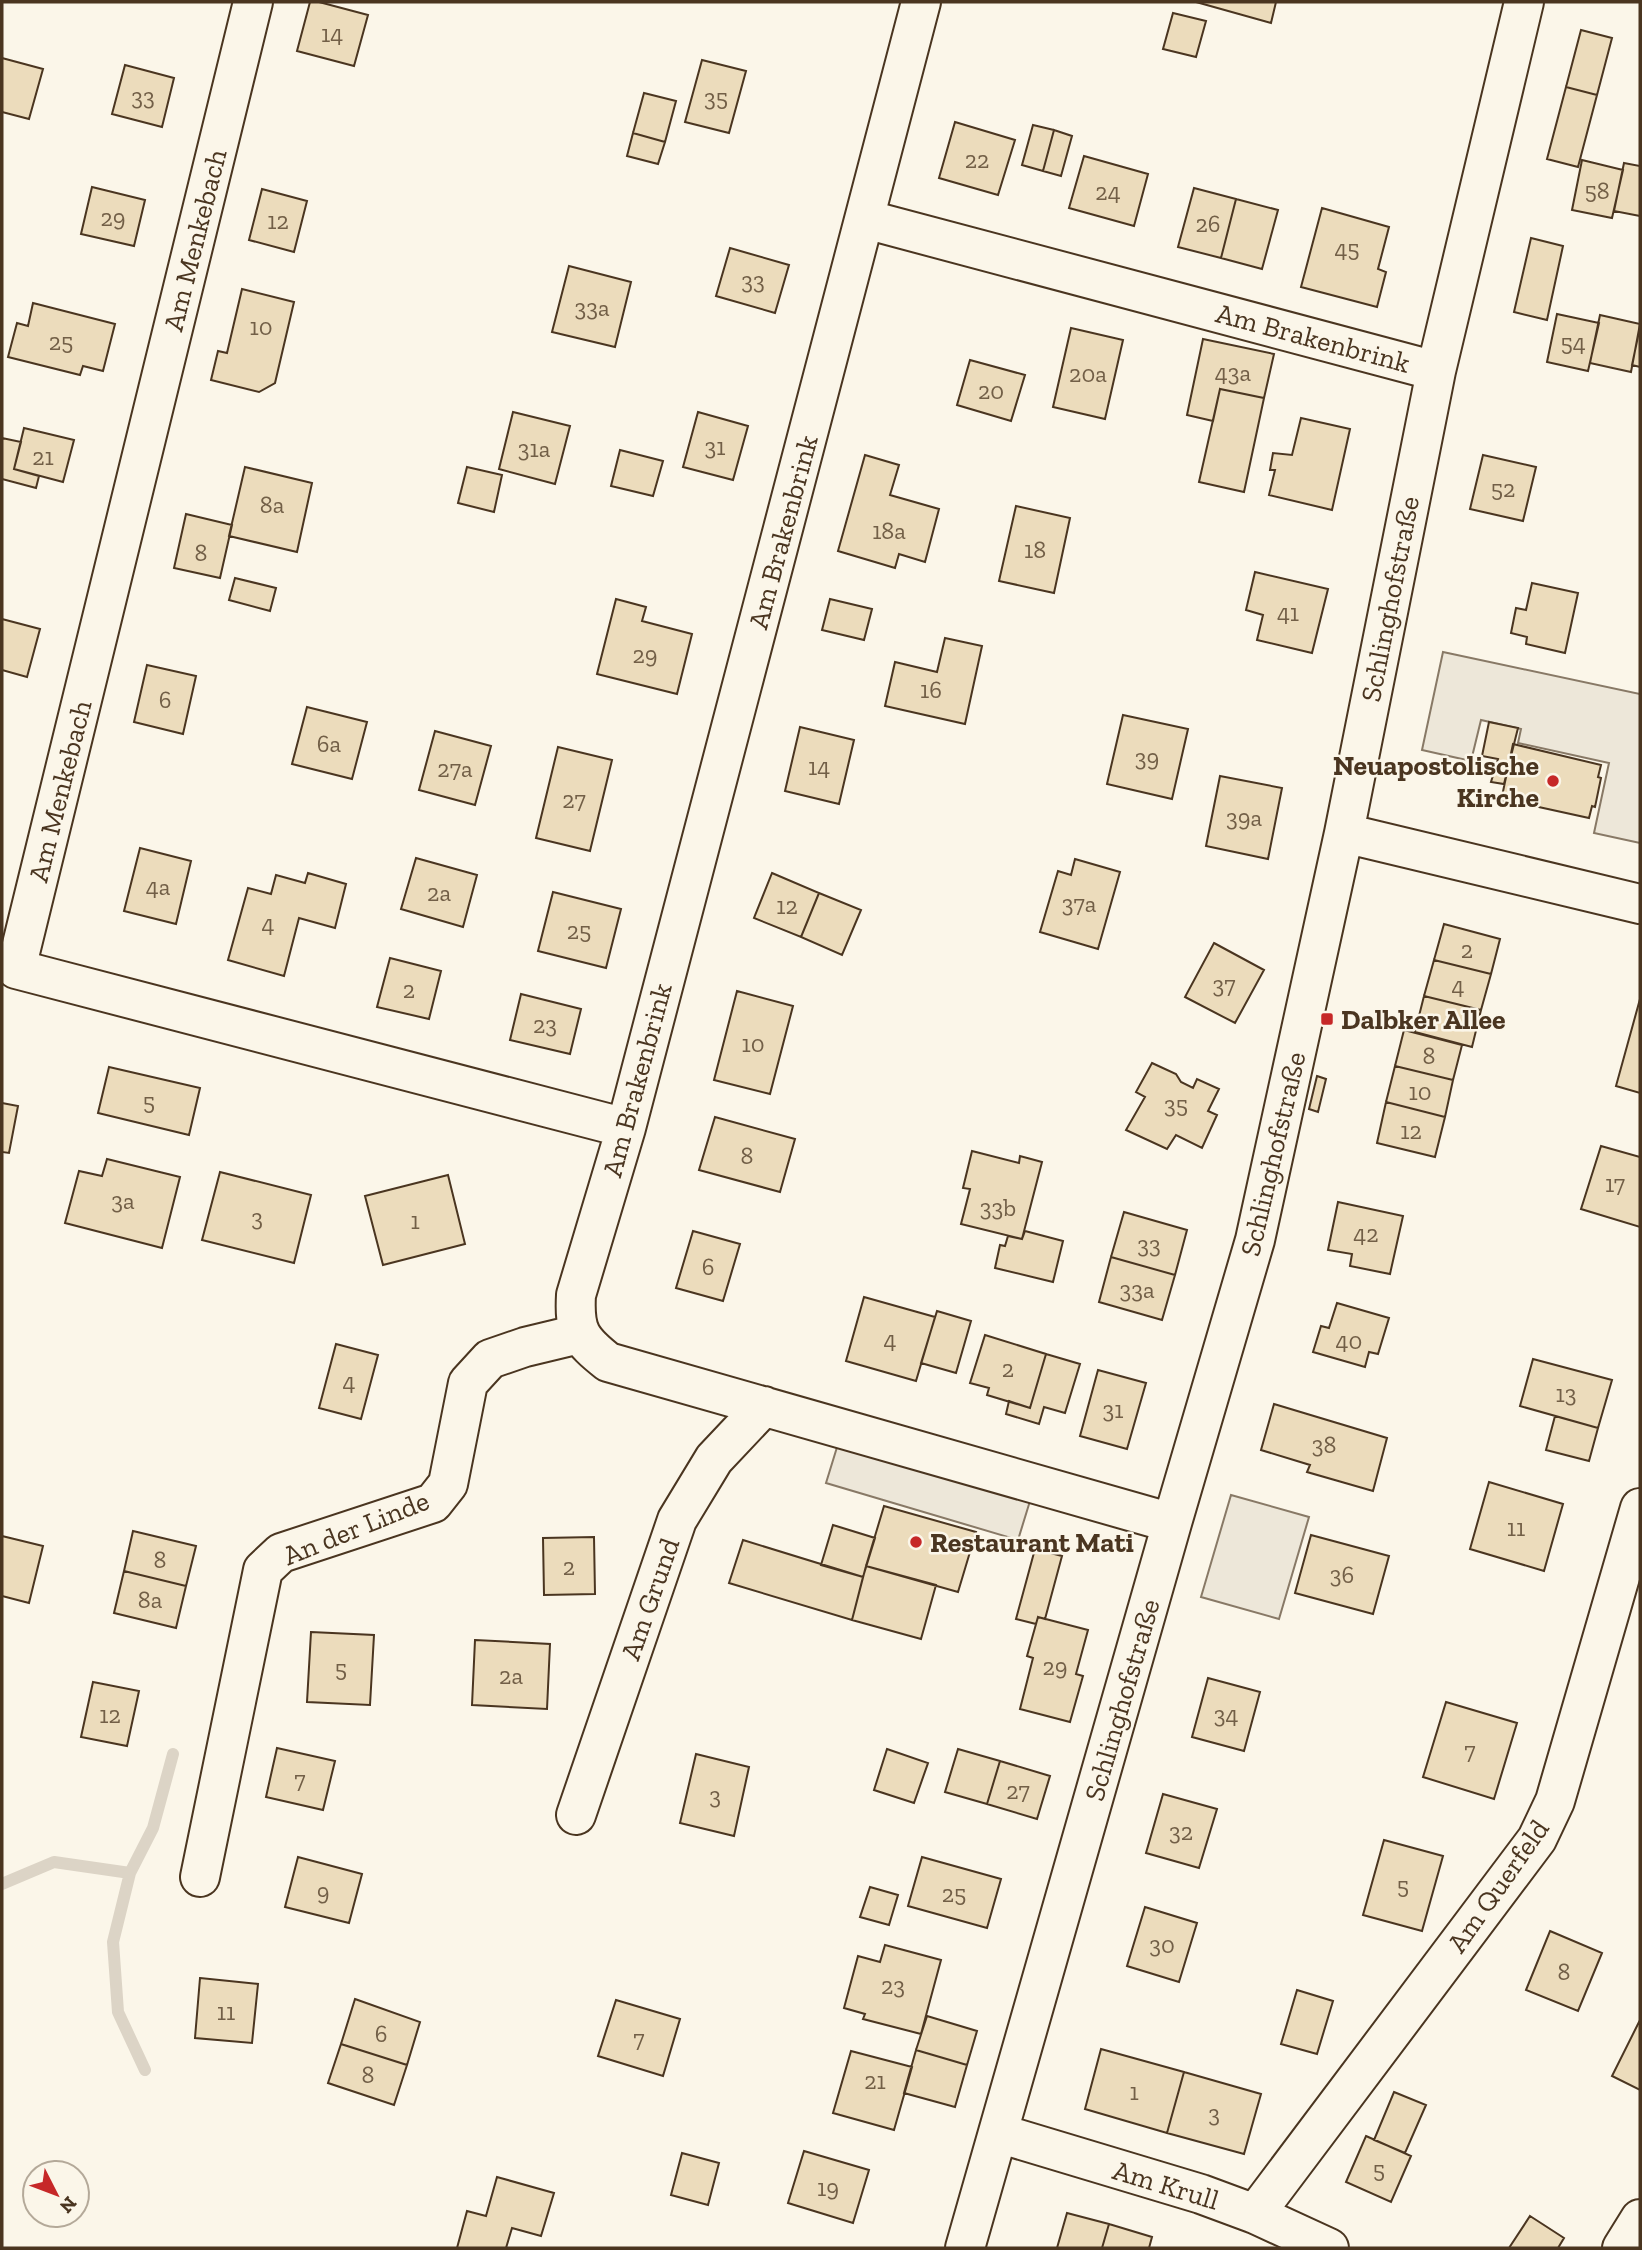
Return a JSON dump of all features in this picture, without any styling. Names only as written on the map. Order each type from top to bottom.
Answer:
[{"type":"street","name":"Am Menkebach","points":[[253,2],[16,969],[625,1128]]},
{"type":"street","name":"Am Brakenbrink","points":[[579,1334],[575,1317],[576,1295],[625,1128],[921,2]]},
{"type":"street","name":"Schlinghofstraße","points":[[965,2248],[1255,1240],[1344,833],[1436,371],[1524,2]]},
{"type":"street","name":"Am Brakenbrink","points":[[865,219],[1436,371]]},
{"type":"street","points":[[1344,833],[1640,904]]},
{"type":"street","points":[[579,1334],[589,1348],[608,1362],[1172,1523]]},
{"type":"street","name":"An der Linde","points":[[200,1877],[262,1570],[281,1553],[433,1503],[448,1484],[468,1383],[490,1359],[579,1334]]},
{"type":"street","name":"Am Grund","points":[[576,1815],[677,1520],[713,1459],[764,1406]]},
{"type":"street","name":"Am Querfeld","points":[[1255,2214],[1536,1839],[1555,1801],[1640,1508]]},
{"type":"street","name":"Am Krull","points":[[998,2133],[1201,2194],[1255,2214],[1329,2248]]},
{"type":"street","points":[[1622,2248],[1640,2219]]},
{"type":"shaded area","points":[[1443,652],[1640,694],[1640,843],[1594,833],[1609,763],[1518,743],[1521,729],[1481,720],[1471,761],[1422,750]]},
{"type":"shaded area","points":[[838,1444],[1030,1501],[1018,1540],[826,1483]]},
{"type":"shaded area","points":[[1231,1495],[1309,1517],[1279,1619],[1201,1597]]},
{"type":"building","points":[[310,2],[368,15],[354,66],[297,51]]},
{"type":"building","points":[[1196,2],[1276,2],[1271,23]]},
{"type":"building","points":[[1173,13],[1206,21],[1196,57],[1163,49]]},
{"type":"building","points":[[1581,30],[1612,38],[1597,95],[1566,87]]},
{"type":"building","points":[[2,58],[43,69],[29,119],[2,112]]},
{"type":"building","points":[[702,60],[746,71],[729,133],[685,122]]},
{"type":"building","points":[[125,65],[174,78],[162,127],[112,114]]},
{"type":"building","points":[[1566,87],[1597,95],[1578,167],[1547,159]]},
{"type":"building","points":[[644,93],[676,101],[665,142],[633,133]]},
{"type":"building","points":[[955,122],[1015,140],[998,195],[939,178]]},
{"type":"building","points":[[1033,125],[1054,130],[1043,171],[1022,165]]},
{"type":"building","points":[[1054,130],[1072,136],[1061,176],[1043,171]]},
{"type":"building","points":[[633,133],[665,142],[658,164],[627,156]]},
{"type":"building","points":[[1084,156],[1148,174],[1134,226],[1069,208]]},
{"type":"building","points":[[1582,160],[1623,170],[1612,218],[1572,210]]},
{"type":"building","points":[[1624,163],[1640,166],[1640,216],[1614,211]]},
{"type":"building","points":[[92,187],[145,200],[134,246],[81,234]]},
{"type":"building","points":[[1194,188],[1236,199],[1221,258],[1178,247]]},
{"type":"building","points":[[262,189],[307,201],[294,252],[249,240]]},
{"type":"building","points":[[1236,199],[1278,210],[1262,269],[1221,258]]},
{"type":"building","points":[[1322,208],[1389,227],[1378,269],[1386,272],[1377,307],[1301,287]]},
{"type":"building","points":[[1531,238],[1563,246],[1547,320],[1514,312]]},
{"type":"building","points":[[730,248],[789,265],[775,313],[716,296]]},
{"type":"building","points":[[569,266],[631,282],[615,347],[552,332]]},
{"type":"building","points":[[242,289],[294,302],[275,383],[259,392],[211,380],[218,351],[227,353]]},
{"type":"building","points":[[33,303],[115,324],[103,371],[83,366],[80,375],[8,357],[17,323],[28,326]]},
{"type":"building","points":[[1557,314],[1599,323],[1588,371],[1547,362]]},
{"type":"building","points":[[1600,315],[1640,324],[1631,372],[1590,363]]},
{"type":"building","points":[[1640,327],[1640,367],[1632,365]]},
{"type":"building","points":[[1071,328],[1123,340],[1105,419],[1053,407]]},
{"type":"building","points":[[1203,339],[1274,354],[1264,398],[1220,389],[1213,421],[1187,415]]},
{"type":"building","points":[[970,360],[1025,375],[1011,421],[957,405]]},
{"type":"building","points":[[1220,389],[1264,398],[1244,492],[1199,482]]},
{"type":"building","points":[[513,412],[570,426],[555,484],[499,469]]},
{"type":"building","points":[[698,412],[748,426],[733,480],[683,467]]},
{"type":"building","points":[[1301,418],[1350,429],[1332,510],[1269,495],[1275,470],[1270,470],[1273,453],[1292,455]]},
{"type":"building","points":[[24,428],[74,440],[63,482],[14,469]]},
{"type":"building","points":[[2,438],[21,442],[14,469],[39,476],[36,488],[2,479]]},
{"type":"building","points":[[620,450],[663,461],[653,496],[611,486]]},
{"type":"building","points":[[865,455],[899,465],[890,495],[939,509],[925,562],[899,554],[895,568],[838,551]]},
{"type":"building","points":[[1483,455],[1536,467],[1523,521],[1470,509]]},
{"type":"building","points":[[245,467],[312,483],[297,552],[229,536]]},
{"type":"building","points":[[467,467],[502,475],[494,512],[458,503]]},
{"type":"building","points":[[1016,506],[1070,518],[1054,593],[999,581]]},
{"type":"building","points":[[186,514],[232,525],[220,578],[174,568]]},
{"type":"building","points":[[1255,572],[1328,589],[1312,653],[1257,640],[1263,615],[1246,610]]},
{"type":"building","points":[[235,578],[276,588],[270,611],[229,600]]},
{"type":"building","points":[[1532,583],[1578,593],[1565,653],[1526,644],[1527,637],[1511,633],[1516,608],[1526,610]]},
{"type":"building","points":[[616,599],[646,607],[642,621],[692,634],[677,694],[597,674]]},
{"type":"building","points":[[830,599],[872,609],[864,640],[822,630]]},
{"type":"building","points":[[2,619],[40,629],[27,677],[2,670]]},
{"type":"building","points":[[945,638],[982,646],[965,724],[885,706],[895,662],[937,672]]},
{"type":"building","points":[[147,665],[196,676],[183,734],[134,722]]},
{"type":"building","points":[[307,707],[367,722],[352,779],[292,764]]},
{"type":"building","points":[[1123,715],[1188,729],[1172,799],[1107,784]]},
{"type":"building","points":[[1489,722],[1518,728],[1504,784],[1491,782],[1498,759],[1482,756]]},
{"type":"building","points":[[800,727],[854,740],[839,804],[785,791]]},
{"type":"building","points":[[435,731],[491,746],[475,805],[419,790]]},
{"type":"building","name":"Neuapostolische Kirche","points":[[1513,744],[1601,765],[1595,807],[1592,806],[1589,818],[1501,801]]},
{"type":"building","points":[[558,747],[612,760],[590,851],[536,838]]},
{"type":"building","points":[[1220,776],[1282,788],[1268,859],[1206,846]]},
{"type":"building","points":[[140,848],[191,861],[176,924],[124,911]]},
{"type":"building","points":[[416,858],[477,875],[463,927],[401,909]]},
{"type":"building","points":[[1075,859],[1120,872],[1098,949],[1040,932],[1058,871],[1071,875]]},
{"type":"building","points":[[308,873],[346,884],[335,928],[299,918],[284,976],[228,960],[248,888],[271,894],[276,875],[305,883]]},
{"type":"building","points":[[772,873],[819,893],[801,937],[754,918]]},
{"type":"building","points":[[553,892],[621,909],[606,968],[538,951]]},
{"type":"building","points":[[819,893],[861,910],[842,955],[801,937]]},
{"type":"building","points":[[1444,924],[1500,939],[1491,974],[1434,960]]},
{"type":"building","points":[[1214,943],[1264,970],[1235,1023],[1185,997]]},
{"type":"building","points":[[390,958],[441,971],[429,1019],[377,1007]]},
{"type":"building","points":[[1434,960],[1491,974],[1481,1010],[1424,996]]},
{"type":"building","points":[[737,991],[793,1006],[770,1094],[714,1080]]},
{"type":"building","points":[[521,994],[581,1009],[570,1054],[510,1040]]},
{"type":"building","points":[[1424,996],[1481,1010],[1472,1047],[1415,1032]]},
{"type":"building","points":[[1640,999],[1640,1093],[1616,1086]]},
{"type":"building","points":[[1404,1030],[1462,1045],[1453,1080],[1395,1066]]},
{"type":"building","points":[[1152,1063],[1176,1074],[1181,1082],[1193,1088],[1197,1079],[1219,1089],[1208,1111],[1217,1115],[1202,1148],[1176,1135],[1167,1149],[1126,1130],[1145,1097],[1136,1092]]},
{"type":"building","points":[[1395,1066],[1453,1080],[1445,1117],[1386,1102]]},
{"type":"building","points":[[109,1067],[200,1088],[189,1135],[98,1113]]},
{"type":"building","points":[[1317,1076],[1326,1079],[1318,1112],[1309,1109]]},
{"type":"building","points":[[1386,1102],[1445,1117],[1435,1157],[1377,1143]]},
{"type":"building","points":[[2,1103],[18,1106],[9,1153],[2,1152]]},
{"type":"building","points":[[715,1117],[795,1139],[780,1192],[699,1170]]},
{"type":"building","points":[[1601,1146],[1640,1157],[1640,1227],[1581,1209]]},
{"type":"building","points":[[972,1151],[1019,1163],[1020,1156],[1042,1162],[1022,1239],[961,1224],[970,1189],[963,1188]]},
{"type":"building","points":[[107,1159],[180,1177],[162,1248],[65,1223],[79,1171],[102,1176]]},
{"type":"building","points":[[220,1172],[311,1195],[294,1263],[202,1240]]},
{"type":"building","points":[[448,1175],[465,1244],[383,1265],[365,1196]]},
{"type":"building","points":[[1338,1202],[1403,1216],[1390,1274],[1350,1266],[1352,1254],[1328,1250]]},
{"type":"building","points":[[1124,1212],[1187,1230],[1175,1275],[1111,1257]]},
{"type":"building","points":[[693,1231],[740,1244],[723,1301],[676,1288]]},
{"type":"building","points":[[1025,1231],[1063,1241],[1053,1282],[995,1268],[1000,1245],[1005,1246],[1008,1236],[1022,1239]]},
{"type":"building","points":[[1111,1257],[1175,1275],[1162,1320],[1099,1302]]},
{"type":"building","points":[[864,1297],[935,1317],[916,1381],[846,1361]]},
{"type":"building","points":[[1337,1303],[1389,1318],[1378,1354],[1369,1352],[1365,1367],[1313,1352],[1321,1326],[1329,1328]]},
{"type":"building","points":[[937,1311],[971,1321],[956,1373],[921,1363]]},
{"type":"building","points":[[985,1335],[1046,1354],[1030,1408],[987,1395],[989,1388],[970,1383]]},
{"type":"building","points":[[336,1344],[378,1355],[361,1419],[319,1408]]},
{"type":"building","points":[[1046,1354],[1080,1364],[1065,1413],[1044,1407],[1039,1424],[1006,1414],[1009,1401],[1030,1408]]},
{"type":"building","points":[[1533,1359],[1612,1380],[1598,1428],[1520,1406]]},
{"type":"building","points":[[1098,1370],[1146,1383],[1127,1449],[1080,1436]]},
{"type":"building","points":[[1274,1404],[1387,1438],[1373,1491],[1307,1472],[1310,1465],[1261,1450]]},
{"type":"building","points":[[1555,1416],[1598,1428],[1589,1461],[1546,1450]]},
{"type":"building","points":[[1489,1482],[1563,1504],[1544,1571],[1470,1549]]},
{"type":"building","points":[[884,1506],[976,1532],[958,1592],[866,1566]]},
{"type":"building","points":[[833,1525],[875,1538],[863,1577],[821,1565]]},
{"type":"building","points":[[133,1531],[196,1546],[186,1586],[124,1571]]},
{"type":"building","points":[[1311,1535],[1389,1556],[1373,1614],[1295,1593]]},
{"type":"building","points":[[2,1536],[43,1546],[29,1603],[2,1596]]},
{"type":"building","points":[[594,1537],[595,1594],[544,1595],[543,1538]]},
{"type":"building","points":[[743,1540],[863,1577],[852,1620],[729,1583]]},
{"type":"building","points":[[1035,1549],[1062,1556],[1045,1619],[1038,1617],[1036,1624],[1016,1619]]},
{"type":"building","points":[[866,1566],[936,1585],[921,1639],[852,1620]]},
{"type":"building","points":[[124,1571],[186,1586],[176,1628],[114,1613]]},
{"type":"building","points":[[1038,1617],[1088,1630],[1076,1674],[1083,1676],[1070,1722],[1020,1709],[1033,1658],[1027,1656]]},
{"type":"building","points":[[311,1632],[374,1635],[370,1705],[307,1702]]},
{"type":"building","points":[[475,1640],[550,1644],[547,1709],[472,1705]]},
{"type":"building","points":[[1208,1678],[1260,1692],[1244,1751],[1192,1737]]},
{"type":"building","points":[[93,1682],[139,1691],[127,1746],[81,1737]]},
{"type":"building","points":[[1446,1702],[1517,1723],[1494,1799],[1423,1777]]},
{"type":"building","points":[[277,1748],[335,1761],[323,1810],[266,1797]]},
{"type":"building","points":[[887,1749],[928,1763],[914,1803],[874,1790]]},
{"type":"building","points":[[958,1749],[1000,1761],[987,1804],[945,1792]]},
{"type":"building","points":[[696,1754],[749,1767],[734,1836],[680,1823]]},
{"type":"building","points":[[1000,1761],[1050,1776],[1037,1819],[987,1804]]},
{"type":"building","points":[[1163,1794],[1217,1809],[1199,1868],[1146,1853]]},
{"type":"building","points":[[1384,1840],[1443,1856],[1422,1931],[1363,1915]]},
{"type":"building","points":[[298,1857],[362,1874],[349,1923],[285,1907]]},
{"type":"building","points":[[922,1857],[1001,1879],[987,1928],[908,1906]]},
{"type":"building","points":[[870,1887],[898,1895],[889,1925],[860,1917]]},
{"type":"building","points":[[1145,1907],[1197,1923],[1179,1982],[1127,1966]]},
{"type":"building","points":[[1550,1931],[1602,1953],[1578,2011],[1526,1990]]},
{"type":"building","points":[[885,1945],[941,1960],[921,2034],[863,2019],[865,2014],[844,2008],[858,1956],[880,1962]]},
{"type":"building","points":[[200,1978],[258,1984],[252,2043],[195,2038]]},
{"type":"building","points":[[1297,1990],[1333,2001],[1317,2054],[1281,2044]]},
{"type":"building","points":[[355,1999],[420,2022],[407,2065],[341,2044]]},
{"type":"building","points":[[616,2000],[680,2019],[663,2076],[598,2056]]},
{"type":"building","points":[[927,2016],[977,2031],[967,2065],[916,2050]]},
{"type":"building","points":[[1640,2023],[1640,2090],[1612,2076]]},
{"type":"building","points":[[341,2044],[407,2065],[394,2105],[328,2083]]},
{"type":"building","points":[[1101,2049],[1184,2072],[1167,2133],[1085,2109]]},
{"type":"building","points":[[916,2050],[967,2065],[955,2107],[904,2093]]},
{"type":"building","points":[[851,2051],[912,2067],[894,2130],[833,2113]]},
{"type":"building","points":[[1184,2072],[1261,2094],[1244,2154],[1167,2133]]},
{"type":"building","points":[[1394,2092],[1426,2105],[1405,2153],[1374,2140]]},
{"type":"building","points":[[1366,2136],[1411,2156],[1391,2202],[1346,2182]]},
{"type":"building","points":[[804,2151],[869,2170],[853,2223],[788,2203]]},
{"type":"building","points":[[682,2153],[719,2163],[708,2205],[671,2195]]},
{"type":"building","points":[[497,2177],[554,2193],[541,2236],[512,2228],[506,2248],[457,2248],[467,2211],[486,2216]]},
{"type":"building","points":[[1067,2213],[1109,2224],[1102,2248],[1057,2248]]},
{"type":"building","points":[[1530,2216],[1564,2238],[1558,2248],[1509,2248]]},
{"type":"building","points":[[1109,2224],[1152,2237],[1149,2248],[1102,2248]]},
{"type":"waterway","points":[[130,1873],[153,1828],[173,1754]]},
{"type":"waterway","points":[[2,1884],[54,1862],[130,1873],[113,1942],[118,2012],[145,2070]]},
{"type":"place","name":"Neuapostolische Kirche","points":[[1553,781]]},
{"type":"place","name":"Dalbker Allee","points":[[1327,1019]]},
{"type":"place","name":"Restaurant Mati","points":[[916,1542]]}]
